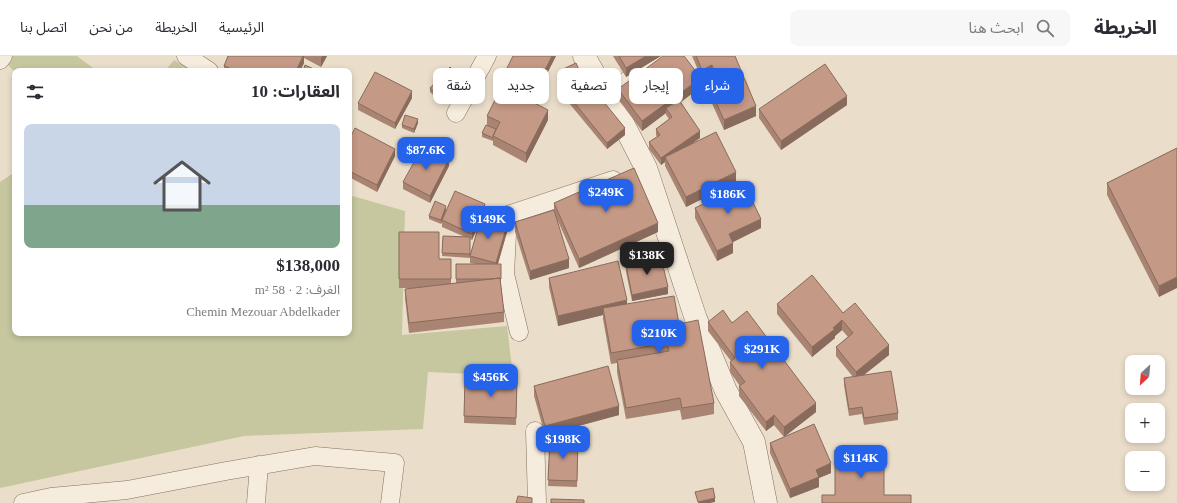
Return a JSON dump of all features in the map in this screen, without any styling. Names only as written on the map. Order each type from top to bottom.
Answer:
[{"type":"street","points":[[0,60],[4,56]]},
{"type":"street","points":[[186,56],[204,68]]},
{"type":"street","points":[[456,113],[487,56]]},
{"type":"street","points":[[584,56],[590,68]]},
{"type":"street","points":[[621,84],[672,56]]},
{"type":"street","points":[[613,104],[646,168],[696,319],[726,391],[754,442],[766,503]]},
{"type":"street","points":[[519,332],[505,274],[508,215],[646,168]]},
{"type":"street","points":[[535,430],[537,503]]},
{"type":"street","points":[[23,503],[51,497],[127,490],[315,456],[395,463],[390,503]]},
{"type":"street","points":[[256,503],[259,465]]},
{"type":"green space","points":[[11,56],[77,56],[93,68],[12,69],[6,63]]},
{"type":"green space","points":[[174,60],[187,68],[167,68]]},
{"type":"green space","points":[[12,174],[12,336],[352,336],[352,196],[405,211],[402,335],[507,326],[513,376],[428,372],[423,429],[244,436],[0,488],[0,182]]},
{"type":"building","points":[[228,56],[303,56],[297,68],[229,68],[224,66]]},
{"type":"building","points":[[513,56],[552,56],[546,68],[507,68]]},
{"type":"building","points":[[619,56],[646,56],[626,68]]},
{"type":"building","points":[[663,56],[684,56],[693,68],[691,68],[691,85],[683,91],[683,68],[647,68]]},
{"type":"building","points":[[696,56],[735,56],[740,68],[713,68],[712,65],[706,68],[701,68]]},
{"type":"building","points":[[576,63],[578,68],[565,68]]},
{"type":"building","points":[[825,64],[847,96],[781,141],[759,109]]},
{"type":"building","points":[[305,65],[312,68],[304,68]]},
{"type":"building","points":[[375,72],[412,91],[395,123],[358,103]]},
{"type":"building","points":[[744,77],[756,106],[724,120],[717,104],[744,104]]},
{"type":"building","points":[[629,81],[629,104],[621,93],[621,87]]},
{"type":"building","points":[[493,104],[536,104],[548,110],[526,153],[493,136],[500,122],[487,116]]},
{"type":"building","points":[[575,104],[606,104],[625,128],[607,143]]},
{"type":"building","points":[[629,104],[665,104],[642,121]]},
{"type":"building","points":[[672,104],[682,104],[700,131],[661,158],[649,142],[660,135],[656,129],[672,117],[666,108]]},
{"type":"building","points":[[405,115],[418,119],[414,129],[402,125]]},
{"type":"building","points":[[486,125],[496,129],[493,138],[482,133]]},
{"type":"building","points":[[355,128],[395,149],[377,185],[352,172],[352,134]]},
{"type":"building","points":[[716,132],[736,172],[686,197],[665,157]]},
{"type":"building","points":[[423,146],[449,159],[430,196],[403,182]]},
{"type":"building","points":[[1177,148],[1177,277],[1159,286],[1107,183]]},
{"type":"building","points":[[634,168],[658,223],[579,259],[554,203]]},
{"type":"building","points":[[744,184],[761,219],[729,234],[733,243],[717,251],[695,208]]},
{"type":"building","points":[[455,191],[485,204],[472,234],[442,220]]},
{"type":"building","points":[[435,201],[446,206],[441,220],[429,216]]},
{"type":"building","points":[[554,210],[569,259],[530,271],[515,222]]},
{"type":"building","points":[[481,218],[507,225],[496,263],[470,256]]},
{"type":"building","points":[[399,232],[439,232],[439,259],[451,259],[451,279],[399,279]]},
{"type":"building","points":[[443,236],[470,237],[470,254],[442,253]]},
{"type":"building","points":[[661,257],[668,287],[632,295],[626,265]]},
{"type":"building","points":[[618,261],[627,300],[558,316],[549,278]]},
{"type":"building","points":[[456,264],[501,264],[501,279],[456,279]]},
{"type":"building","points":[[812,275],[843,313],[855,303],[889,345],[856,372],[836,347],[853,333],[842,320],[833,328],[835,329],[812,347],[777,304]]},
{"type":"building","points":[[500,278],[504,312],[409,323],[405,289]]},
{"type":"building","points":[[674,296],[679,324],[698,320],[714,403],[682,408],[680,398],[626,408],[617,360],[669,351],[667,343],[611,353],[603,308]]},
{"type":"building","points":[[723,310],[732,323],[747,311],[816,403],[784,427],[774,415],[766,422],[739,386],[745,382],[730,362],[735,358],[708,322]]},
{"type":"building","points":[[608,366],[619,406],[545,426],[534,386]]},
{"type":"building","points":[[891,371],[898,413],[864,418],[862,407],[849,409],[844,378]]},
{"type":"building","points":[[465,379],[517,380],[516,418],[464,416]]},
{"type":"building","points":[[814,424],[831,463],[816,470],[819,477],[790,489],[770,443]]},
{"type":"building","points":[[550,438],[578,439],[577,481],[548,480]]},
{"type":"building","points":[[884,449],[884,495],[911,495],[911,503],[822,503],[822,495],[835,495],[835,450]]},
{"type":"building","points":[[713,488],[715,498],[698,502],[695,492]]},
{"type":"building","points":[[518,496],[532,498],[532,503],[516,503]]},
{"type":"building","points":[[551,499],[584,500],[584,503],[551,503]]}]
